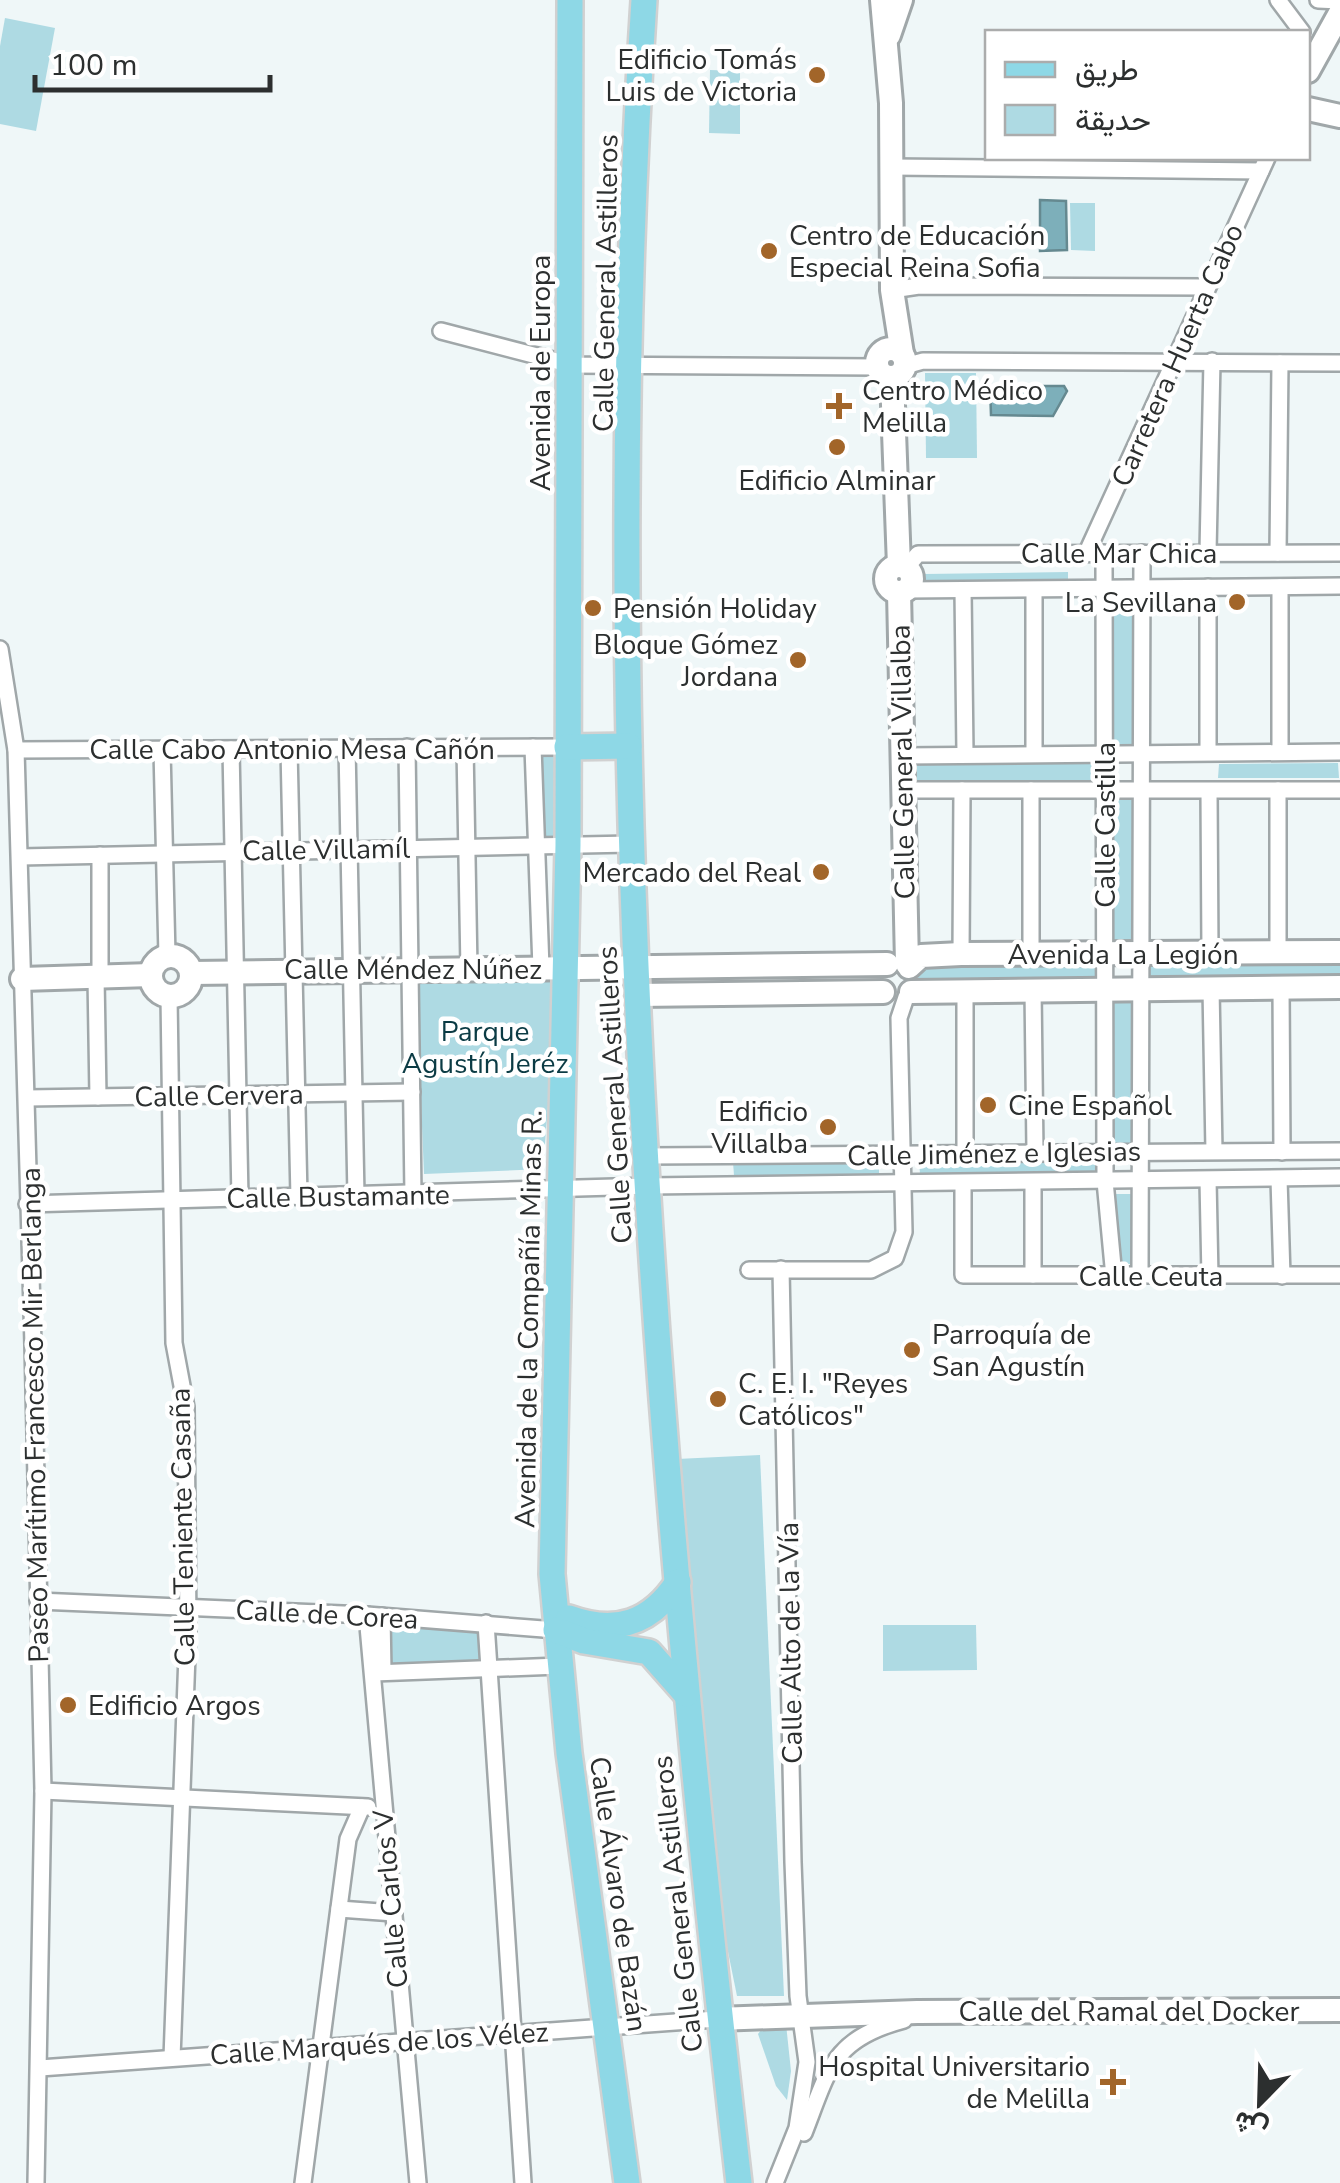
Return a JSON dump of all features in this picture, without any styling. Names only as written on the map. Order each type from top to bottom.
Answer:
[{"type":"main road","name":"Avenida de Europa","points":[[568,845],[570,0]]},
{"type":"main road","name":"Calle General Astilleros","points":[[644,0],[630,366],[629,746],[637,995],[686,1694],[717,2019],[739,2183]]},
{"type":"main road","points":[[568,746],[629,746]]},
{"type":"main road","name":"Avenida de la Compañía Minas R.","points":[[555,1622],[561,1190],[554,968],[568,845]]},
{"type":"main road","points":[[555,1622],[637,1623],[658,1609],[678,1582]]},
{"type":"main road","points":[[555,1622],[584,1641],[648,1652],[686,1694]]},
{"type":"main road","name":"Calle Álvaro de Bazán","points":[[555,1622],[627,2183]]},
{"type":"street","name":"Calle General Villalba","points":[[882,0],[891,167],[891,364],[902,579],[904,932],[899,964]]},
{"type":"street","points":[[887,43],[901,0]]},
{"type":"street","points":[[1278,0],[1300,30]]},
{"type":"street","points":[[1318,0],[1340,1]]},
{"type":"street","points":[[1310,58],[1340,13]]},
{"type":"street","points":[[1310,109],[1340,116]]},
{"type":"street","points":[[891,167],[1264,164]]},
{"type":"street","name":"Carretera Huerta Cabo","points":[[1087,552],[1264,164]]},
{"type":"street","points":[[892,290],[918,286],[1207,287]]},
{"type":"street","points":[[440,331],[572,365],[922,361],[1340,363]]},
{"type":"street","points":[[1208,552],[1212,362]]},
{"type":"street","points":[[1278,554],[1280,363]]},
{"type":"street","name":"Calle Castilla","points":[[1104,553],[1105,1180],[1114,1276]]},
{"type":"street","name":"Calle Castilla","points":[[1140,1276],[1142,553]]},
{"type":"street","name":"Calle Mar Chica","points":[[1340,553],[918,554],[902,579],[963,590],[1340,586]]},
{"type":"street","points":[[1280,586],[1280,752]]},
{"type":"street","points":[[1208,587],[1208,752]]},
{"type":"street","points":[[963,590],[965,754]]},
{"type":"street","points":[[1034,590],[1034,753]]},
{"type":"street","name":"Paseo Marítimo Francesco Mir Berlanga","points":[[0,649],[16,750],[27,1098],[42,1791],[36,2183]]},
{"type":"street","name":"Calle Cabo Antonio Mesa Cañón","points":[[16,750],[568,746]]},
{"type":"street","points":[[347,747],[356,1196]]},
{"type":"street","points":[[407,747],[413,1195]]},
{"type":"street","points":[[466,747],[469,970]]},
{"type":"street","points":[[532,747],[536,846],[554,968]]},
{"type":"street","points":[[288,748],[299,1197]]},
{"type":"street","points":[[231,749],[240,1198]]},
{"type":"street","points":[[162,750],[167,956]]},
{"type":"street","points":[[902,756],[1340,752]]},
{"type":"street","points":[[902,790],[1340,790]]},
{"type":"street","points":[[961,954],[962,790]]},
{"type":"street","points":[[1031,790],[1031,954]]},
{"type":"street","points":[[1278,790],[1278,953]]},
{"type":"street","points":[[1209,791],[1210,954]]},
{"type":"street","name":"Calle Villamíl","points":[[20,857],[632,844]]},
{"type":"street","points":[[98,1097],[100,855]]},
{"type":"street","name":"Avenida La Legión","points":[[636,965],[899,964],[922,956],[961,954],[1340,952]]},
{"type":"street","points":[[167,956],[183,959],[191,972],[186,990],[169,996],[154,987],[151,976],[157,960],[167,956]]},
{"type":"street","points":[[729,964],[730,994]]},
{"type":"street","points":[[750,1270],[885,1267],[902,1246],[904,1183],[897,999],[878,980],[899,964],[915,980],[897,999]]},
{"type":"street","name":"Calle Méndez Núñez","points":[[191,972],[636,965]]},
{"type":"street","points":[[22,979],[151,976]]},
{"type":"street","points":[[1280,987],[1282,1152]]},
{"type":"street","name":"Avenida La Legión","points":[[637,995],[897,999],[965,990],[1340,987]]},
{"type":"street","points":[[1211,988],[1214,1151]]},
{"type":"street","points":[[1033,989],[1035,1152]]},
{"type":"street","points":[[965,990],[965,1154]]},
{"type":"street","name":"Calle Teniente Casaña","points":[[169,996],[174,1342],[186,1407],[188,1608],[178,1799],[172,2058]]},
{"type":"street","name":"Calle Cervera","points":[[27,1098],[412,1092]]},
{"type":"street","name":"Calle Jiménez e Iglesias","points":[[647,1156],[1340,1151]]},
{"type":"street","name":"Calle Jiménez e Iglesias","points":[[649,1186],[1340,1177]]},
{"type":"street","points":[[1208,1180],[1210,1277]]},
{"type":"street","points":[[1279,1180],[1282,1276]]},
{"type":"street","name":"Calle Ceuta","points":[[963,1182],[962,1275],[1340,1276]]},
{"type":"street","points":[[1032,1182],[1033,1275]]},
{"type":"street","name":"Calle Bustamante","points":[[28,1204],[649,1186]]},
{"type":"street","name":"Calle Alto de la Vía","points":[[781,1269],[792,1862],[802,2026]]},
{"type":"street","name":"Calle de Corea","points":[[38,1601],[486,1624],[555,1622]]},
{"type":"street","name":"Calle Carlos V","points":[[374,1616],[381,1806],[418,2183]]},
{"type":"street","points":[[486,1624],[522,2183]]},
{"type":"street","points":[[378,1672],[560,1666]]},
{"type":"street","points":[[42,1791],[381,1806]]},
{"type":"street","points":[[303,2183],[348,1839],[362,1807]]},
{"type":"street","points":[[339,1910],[394,1913]]},
{"type":"street","name":"Calle del Ramal del Docker","points":[[717,2019],[802,2026],[917,2012],[1340,2010]]},
{"type":"street","name":"Calle del Ramal del Docker","points":[[784,2183],[839,2050],[865,2032],[917,2012]]},
{"type":"street","name":"Calle Marqués de los Vélez","points":[[40,2068],[717,2019]]},
{"type":"street","points":[[775,2183],[804,2102],[802,2026]]},
{"type":"green space","points":[[5,18],[55,28],[36,131],[0,124],[0,46]]},
{"type":"green space","points":[[710,70],[740,71],[740,134],[709,133]]},
{"type":"green space","points":[[1070,203],[1095,203],[1095,251],[1071,250]]},
{"type":"green space","points":[[925,373],[976,373],[977,458],[926,458]]},
{"type":"green space","points":[[1068,572],[1068,585],[924,586],[924,574]]},
{"type":"green space","points":[[1111,594],[1132,594],[1132,745],[1112,746]]},
{"type":"green space","points":[[542,753],[557,753],[557,837],[544,838]]},
{"type":"green space","points":[[1097,761],[1098,782],[917,783],[916,762]]},
{"type":"green space","points":[[1338,763],[1339,778],[1218,778],[1219,764]]},
{"type":"green space","points":[[1112,796],[1133,796],[1134,945],[1114,945]]},
{"type":"green space","points":[[1340,958],[1340,979],[1148,980],[1148,959]]},
{"type":"green space","points":[[1099,959],[1099,981],[918,981],[918,960]]},
{"type":"green space","name":"Parque Agustín Jeréz","points":[[558,978],[543,1169],[424,1174],[416,981]]},
{"type":"green space","points":[[1134,994],[1135,1143],[1114,1143],[1113,995]]},
{"type":"green space","points":[[1098,1158],[1099,1173],[920,1174],[919,1160]]},
{"type":"green space","points":[[733,1161],[879,1161],[879,1175],[734,1176]]},
{"type":"green space","points":[[1113,1194],[1134,1194],[1135,1264],[1113,1264]]},
{"type":"green space","points":[[760,1455],[784,1996],[737,1996],[713,1878],[677,1459]]},
{"type":"green space","points":[[385,1620],[484,1625],[484,1664],[388,1668]]},
{"type":"green space","points":[[883,1625],[976,1625],[977,1670],[883,1671]]},
{"type":"green space","points":[[786,2024],[791,2071],[787,2100],[776,2086],[758,2034],[764,2026]]},
{"type":"shaded area","points":[[1040,200],[1066,201],[1067,250],[1040,251]]},
{"type":"shaded area","points":[[990,386],[1064,386],[1067,391],[1053,416],[991,415]]},
{"type":"place","name":"Edificio Tomás Luis de Victoria","points":[[817,75]]},
{"type":"place","name":"Centro de Educación Especial Reina Sofia","points":[[769,251]]},
{"type":"place","name":"Centro Médico Melilla","points":[[839,406]]},
{"type":"place","name":"Edificio Alminar","points":[[837,447]]},
{"type":"place","name":"La Sevillana","points":[[1237,602]]},
{"type":"place","name":"Pensión Holiday","points":[[593,608]]},
{"type":"place","name":"Bloque Gómez Jordana","points":[[798,660]]},
{"type":"place","name":"Mercado del Real","points":[[821,872]]},
{"type":"place","name":"Cine Español","points":[[988,1105]]},
{"type":"place","name":"Edificio Villalba","points":[[828,1127]]},
{"type":"place","name":"Parroquía de San Agustín","points":[[912,1350]]},
{"type":"place","name":"C. E. I. \"Reyes Católicos\"","points":[[718,1399]]},
{"type":"place","name":"Edificio Argos","points":[[68,1705]]},
{"type":"place","name":"Hospital Universitario de Melilla","points":[[1113,2082]]}]
